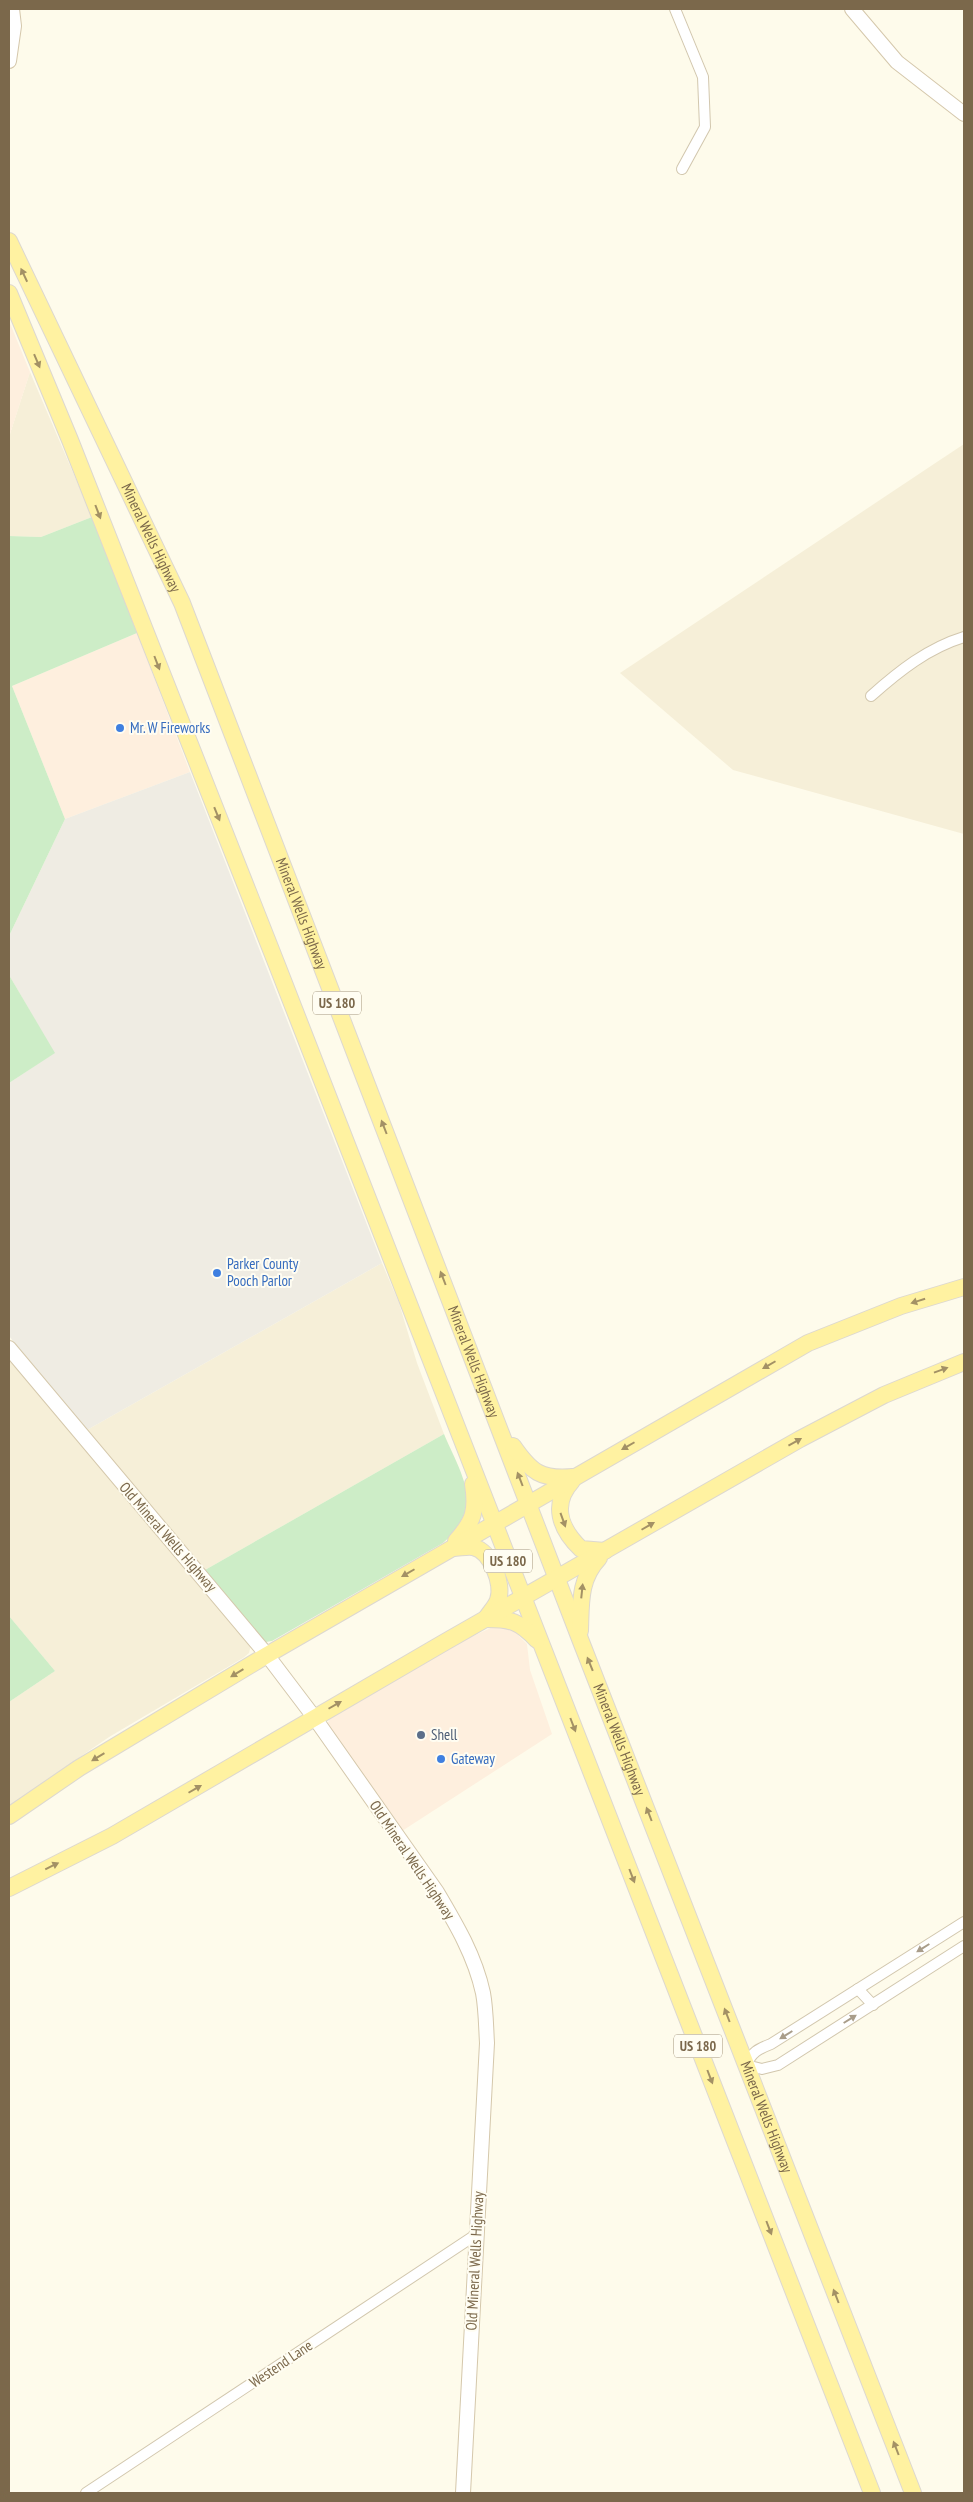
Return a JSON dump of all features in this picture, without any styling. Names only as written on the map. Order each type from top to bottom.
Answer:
[{"type":"main road","name":"Mineral Wells Highway","points":[[9,241],[182,603],[580,1639],[913,2493]]},
{"type":"main road","name":"US 180","points":[[9,293],[70,440],[277,964],[872,2493]]},
{"type":"main road","points":[[9,1816],[79,1768],[267,1655],[808,1343],[901,1306],[964,1287]]},
{"type":"main road","points":[[9,1888],[112,1836],[486,1618],[844,1415],[884,1395],[964,1362]]},
{"type":"main road","points":[[498,1422],[528,1465],[538,1474],[554,1479],[575,1477]]},
{"type":"main road","points":[[450,1548],[467,1528],[475,1513],[475,1497],[469,1460]]},
{"type":"main road","points":[[575,1477],[564,1490],[559,1501],[561,1518],[572,1541],[581,1549],[605,1550]]},
{"type":"main road","points":[[450,1548],[474,1547],[483,1553],[492,1565],[499,1582],[498,1599],[486,1618]]},
{"type":"main road","points":[[580,1639],[583,1581],[589,1568],[605,1550]]},
{"type":"main road","points":[[486,1618],[507,1619],[518,1623],[541,1645]]},
{"type":"street","points":[[9,61],[14,26],[12,9]]},
{"type":"street","points":[[675,9],[703,77],[705,128],[682,169]]},
{"type":"street","points":[[852,9],[897,62],[964,114]]},
{"type":"street","points":[[871,696],[903,668],[949,642],[964,637]]},
{"type":"street","name":"Old Mineral Wells Highway","points":[[9,1348],[267,1655],[314,1717],[437,1892],[473,1958],[483,1994],[487,2043],[463,2493]]},
{"type":"street","points":[[964,1922],[771,2044],[759,2048],[752,2054],[746,2065],[762,2069],[778,2065],[964,1946]]},
{"type":"street","points":[[858,1990],[872,2005]]},
{"type":"street","name":"Westend Lane","points":[[86,2493],[477,2234]]},
{"type":"shaded area","points":[[9,321],[30,372],[9,437]]},
{"type":"shaded area","points":[[30,372],[92,517],[41,537],[9,536],[9,437]]},
{"type":"shaded area","points":[[964,444],[964,834],[733,770],[620,673]]},
{"type":"shaded area","points":[[137,633],[190,772],[65,819],[12,686]]},
{"type":"shaded area","points":[[190,772],[382,1263],[87,1430],[9,1336],[9,1083],[54,1053],[9,975],[9,936],[65,819]]},
{"type":"shaded area","points":[[382,1263],[399,1303],[417,1363],[444,1434],[205,1570],[87,1430]]},
{"type":"shaded area","points":[[9,1353],[251,1645],[249,1653],[243,1658],[109,1737],[9,1806],[9,1702],[55,1671],[9,1616]]},
{"type":"shaded area","points":[[495,1626],[513,1630],[527,1644],[530,1670],[552,1734],[402,1831],[327,1724],[335,1711],[449,1647]]},
{"type":"green space","points":[[92,517],[137,633],[12,686],[65,819],[9,936],[9,536],[41,537]]},
{"type":"green space","points":[[9,975],[55,1053],[9,1083]]},
{"type":"green space","points":[[444,1434],[464,1480],[467,1493],[466,1517],[460,1527],[443,1543],[272,1641],[266,1642],[259,1639],[205,1570]]},
{"type":"green space","points":[[9,1616],[55,1671],[9,1702]]},
{"type":"place","name":"Mr. W Fireworks","points":[[120,728]]},
{"type":"place","name":"Parker County Pooch Parlor","points":[[217,1273]]},
{"type":"place","name":"Shell","points":[[421,1735]]},
{"type":"place","name":"Gateway","points":[[441,1759]]}]
